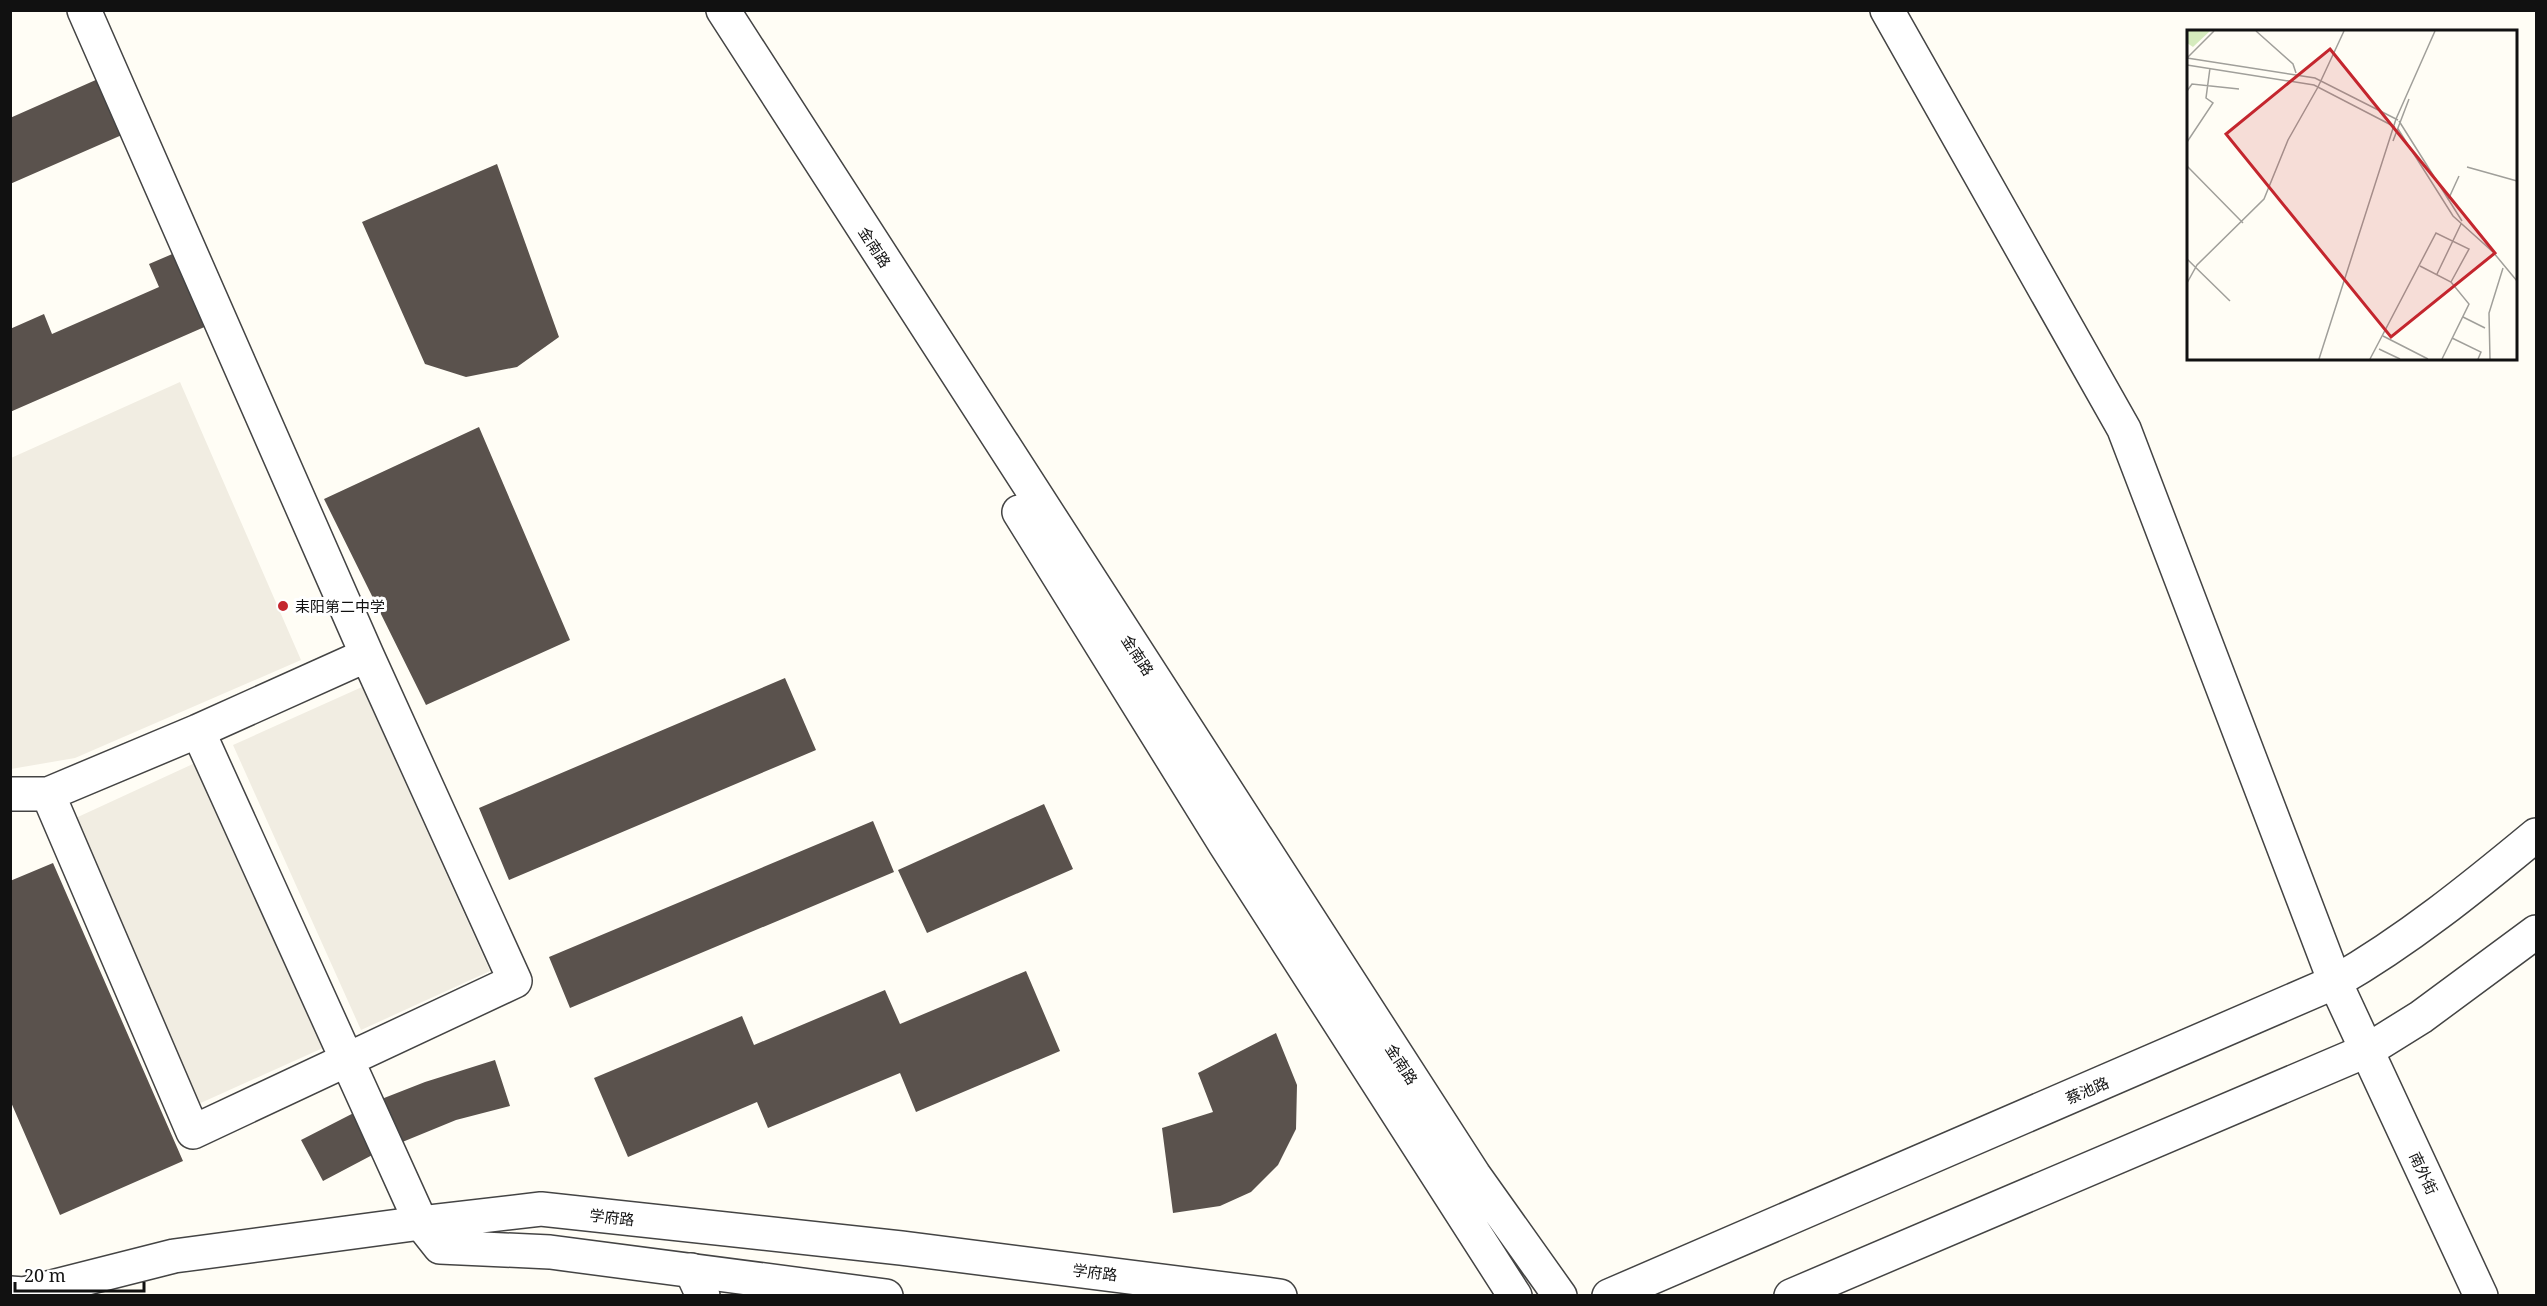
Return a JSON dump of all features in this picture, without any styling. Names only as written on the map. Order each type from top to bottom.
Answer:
[{"type":"street","points":[[48,794],[193,1131],[515,981],[367,655],[84,10]]},
{"type":"street","name":"金南路","points":[[709,10],[1225,844],[1515,1296]]},
{"type":"street","name":"金南路","points":[[723,10],[1474,1175],[1560,1296]]},
{"type":"street","name":"南外街","points":[[1887,10],[2124,429],[2335,982],[2481,1296]]},
{"type":"street","points":[[10,794],[48,794],[198,731],[367,655]]},
{"type":"street","points":[[198,731],[421,1223],[440,1247],[550,1252],[697,1283],[886,1296]]},
{"type":"street","name":"蔡池路","points":[[1609,1296],[2335,982],[2375,959],[2445,910],[2536,836]]},
{"type":"street","points":[[1791,1296],[2368,1050],[2421,1017],[2536,932]]},
{"type":"street","name":"学府路","points":[[10,1293],[24,1294],[174,1256],[541,1209],[901,1248],[1280,1296]]},
{"type":"shaded area","points":[[180,382],[301,660],[75,758],[11,769],[11,458]]},
{"type":"shaded area","points":[[362,687],[490,971],[361,1030],[233,745]]},
{"type":"shaded area","points":[[195,763],[323,1048],[194,1106],[67,822]]},
{"type":"building","points":[[107,75],[131,131],[10,184],[10,118]]},
{"type":"building","points":[[497,164],[559,337],[517,367],[466,377],[425,364],[362,222]]},
{"type":"building","points":[[177,252],[209,325],[10,412],[10,329],[44,314],[52,334],[159,287],[149,264]]},
{"type":"building","points":[[479,427],[570,640],[426,705],[324,499]]},
{"type":"building","points":[[785,678],[816,750],[509,880],[479,808]]},
{"type":"building","points":[[1044,804],[1073,869],[927,933],[898,870]]},
{"type":"building","points":[[873,821],[894,872],[570,1008],[549,957]]},
{"type":"building","points":[[53,863],[183,1161],[60,1215],[10,1100],[10,881]]},
{"type":"building","points":[[1026,971],[1060,1051],[916,1112],[900,1073],[768,1128],[757,1102],[628,1157],[594,1078],[742,1016],[754,1045],[885,990],[900,1024]]},
{"type":"building","points":[[1276,1033],[1297,1085],[1296,1129],[1278,1165],[1251,1192],[1220,1206],[1173,1213],[1162,1128],[1213,1112],[1198,1073]]},
{"type":"building","points":[[495,1060],[510,1106],[456,1120],[378,1152],[323,1181],[301,1140],[379,1100],[425,1082]]},
{"type":"place","name":"耒阳第二中学","points":[[283,606]]}]
